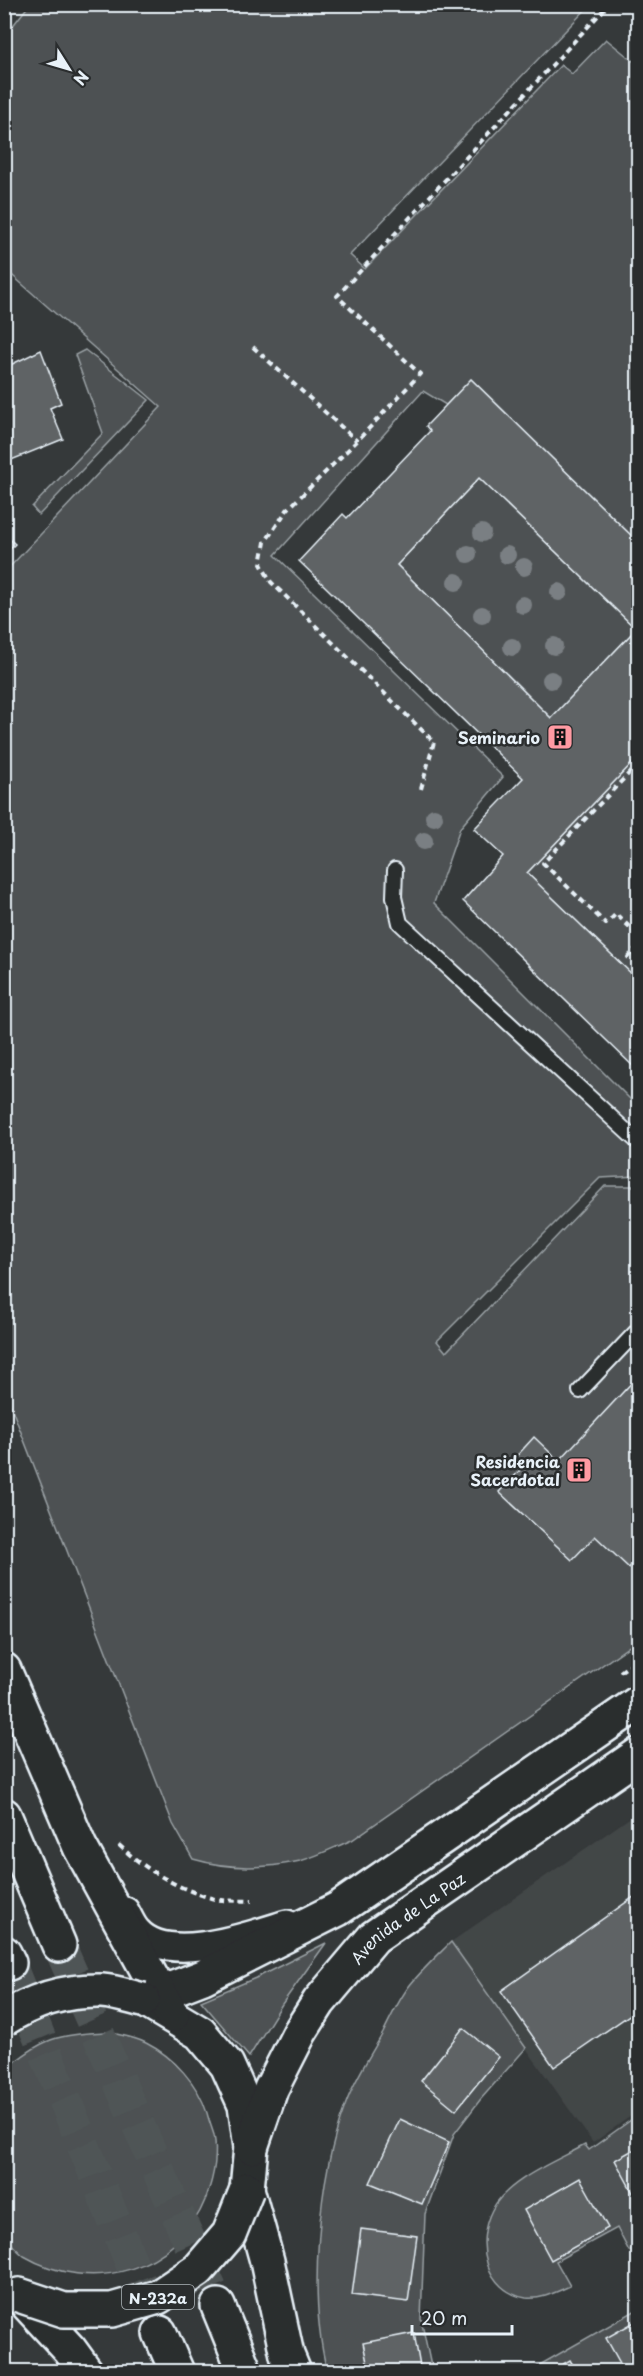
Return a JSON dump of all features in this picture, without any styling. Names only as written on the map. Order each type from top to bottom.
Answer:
[{"type":"main road","points":[[4,1670],[80,1847],[158,2003],[203,1977],[338,1909],[639,1703]]},
{"type":"main road","name":"Avenida de La Paz","points":[[251,2147],[271,2090],[300,2032],[319,2002],[374,1937],[639,1755]]},
{"type":"main road","points":[[4,1815],[59,1945]]},
{"type":"main road","name":"N-232a","points":[[4,2019],[22,2007],[61,1994],[103,1991],[158,2003],[200,2033],[227,2066],[245,2104],[251,2147],[247,2189],[228,2234],[198,2271],[158,2297],[112,2310],[64,2310],[12,2290]]},
{"type":"main road","points":[[247,2189],[267,2261],[287,2355],[294,2372]]},
{"type":"main road","points":[[12,2290],[70,2350],[86,2372]]},
{"type":"main road","points":[[218,2306],[245,2372]]},
{"type":"main road","points":[[160,2333],[177,2372]]},
{"type":"street","points":[[80,1847],[138,1933],[162,1945],[200,1947],[338,1909]]},
{"type":"lane","points":[[395,870],[394,897],[400,923],[639,1142]]},
{"type":"lane","points":[[580,1391],[639,1330]]},
{"type":"path","points":[[421,789],[434,742],[271,582],[261,564],[265,542],[287,510],[357,441],[420,374],[337,297],[609,4]]},
{"type":"path","points":[[254,347],[357,441]]},
{"type":"path","points":[[638,933],[616,914],[606,924],[543,863],[639,764]]},
{"type":"path","points":[[639,946],[628,957],[639,967]]},
{"type":"path","points":[[619,1673],[639,1659]]},
{"type":"path","points":[[115,1836],[120,1846],[161,1876],[184,1888],[212,1899],[254,1901]]},
{"type":"shaded area","points":[[29,5],[590,5],[350,255],[365,269],[561,65],[572,74],[606,39],[638,65],[638,542],[471,379],[446,405],[423,391],[275,555],[503,777],[460,828],[434,903],[638,1107],[638,1176],[600,1178],[437,1341],[446,1352],[605,1186],[638,1186],[638,1640],[352,1840],[307,1859],[286,1864],[246,1867],[219,1865],[193,1859],[173,1824],[5,1391],[5,572],[161,407],[5,269],[4,37]]},
{"type":"shaded area","points":[[85,350],[149,400],[39,515],[32,507],[103,433],[75,355]]},
{"type":"shaded area","points":[[479,478],[636,629],[551,718],[397,565]]},
{"type":"shaded area","points":[[638,757],[638,980],[527,873]]},
{"type":"shaded area","points":[[638,1812],[638,2111],[593,2143],[451,1942]]},
{"type":"shaded area","points":[[451,1942],[526,2048],[480,2100],[454,2134],[425,2214],[421,2319],[432,2371],[327,2371],[321,2341],[317,2273],[322,2202],[336,2135],[345,2106],[362,2068],[402,1996]]},
{"type":"shaded area","points":[[326,1943],[282,2004],[249,2057],[201,2001],[258,1977]]},
{"type":"shaded area","points":[[107,2032],[146,2043],[184,2072],[203,2102],[214,2135],[214,2167],[206,2198],[193,2223],[175,2244],[153,2259],[129,2269],[103,2274],[77,2274],[50,2268],[24,2256],[5,2237],[5,2070],[30,2051],[51,2040],[76,2034]]},
{"type":"shaded area","points":[[638,2115],[638,2246],[629,2251],[617,2228],[556,2261],[570,2286],[537,2298],[526,2298],[512,2294],[501,2286],[487,2264],[484,2250],[487,2223],[499,2199],[520,2180],[533,2172],[585,2145],[589,2150]]},
{"type":"shaded area","points":[[638,2309],[638,2371],[529,2371]]},
{"type":"building","points":[[41,350],[61,403],[50,408],[63,439],[4,463],[4,368]]},
{"type":"building","name":"Seminario","points":[[471,379],[638,542],[638,757],[527,873],[638,980],[638,1071],[463,901],[503,856],[474,829],[523,778],[299,561],[343,514],[347,518],[430,431],[426,426]],"holes":[[[479,478],[636,629],[551,718],[397,565]]]},
{"type":"building","points":[[4,534],[15,544],[4,555]]},
{"type":"building","name":"Residencia Sacerdotal","points":[[638,1376],[638,1474],[634,1478],[638,1482],[638,1558],[629,1568],[595,1536],[572,1560],[499,1492],[523,1467],[514,1459],[534,1437],[559,1461]]},
{"type":"building","points":[[638,1894],[638,2009],[554,2067],[501,1991]]},
{"type":"building","points":[[463,2028],[499,2057],[456,2110],[421,2081]]},
{"type":"building","points":[[400,2119],[449,2142],[422,2204],[370,2183]]},
{"type":"building","points":[[638,2147],[638,2202],[615,2160]]},
{"type":"building","points":[[580,2178],[608,2228],[551,2260],[524,2210]]},
{"type":"building","points":[[361,2229],[417,2236],[408,2302],[352,2295]]},
{"type":"building","points":[[638,2320],[638,2372],[625,2372],[606,2338]]},
{"type":"building","points":[[414,2333],[421,2372],[369,2372],[363,2343]]},
{"type":"building","points":[[570,2360],[577,2372],[550,2372]]},
{"type":"tunnel","points":[[59,1945],[218,2306]]},
{"type":"tunnel","points":[[9,1963],[160,2333]]},
{"type":"place","name":"Seminario","points":[[560,737]]},
{"type":"place","name":"Residencia Sacerdotal","points":[[579,1470]]}]
